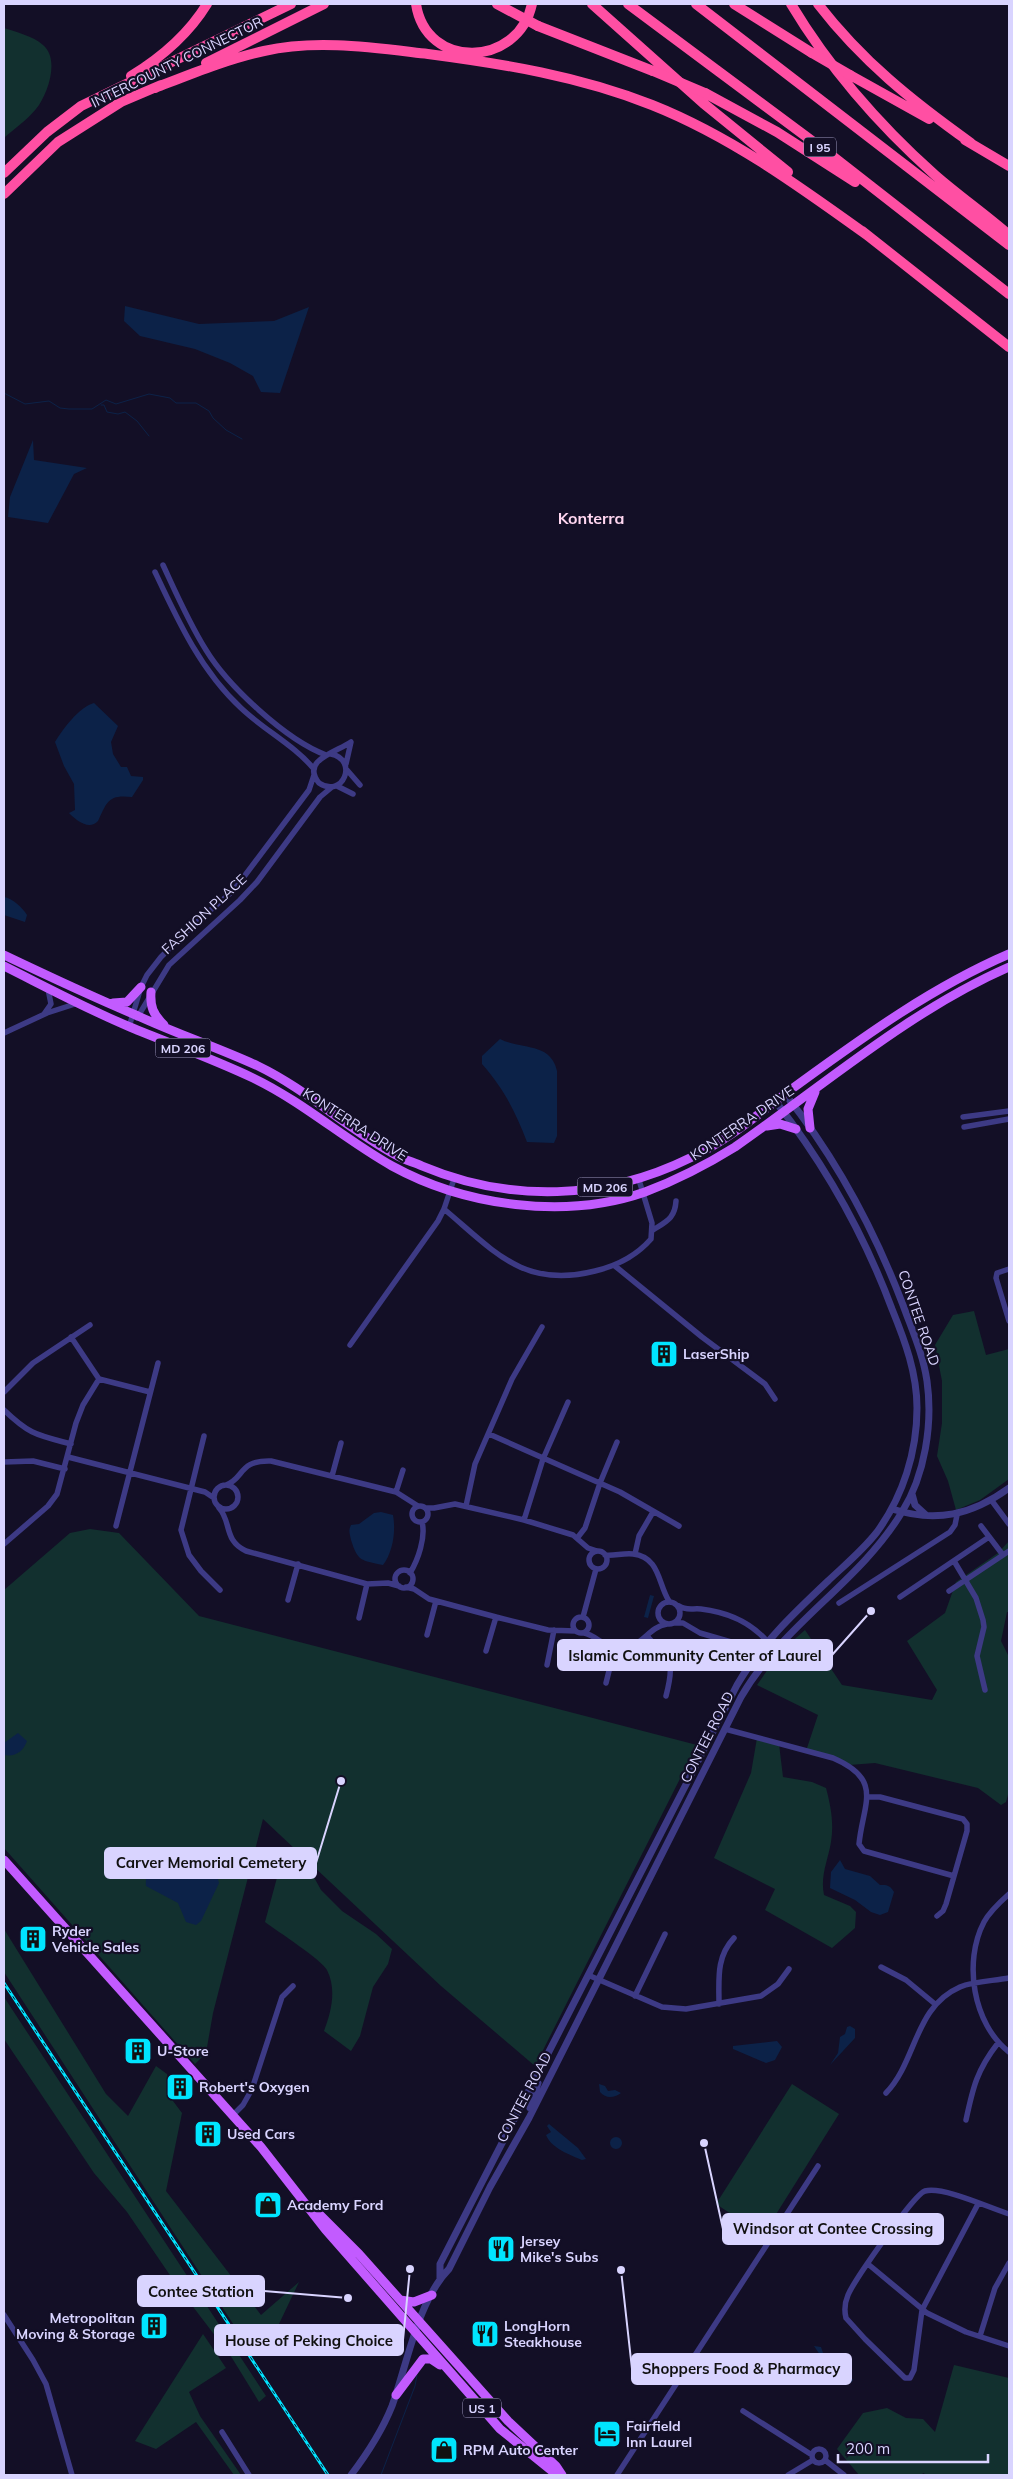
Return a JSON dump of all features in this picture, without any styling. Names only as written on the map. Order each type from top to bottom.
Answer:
[{"type":"highway","points":[[81,106],[163,55],[196,22],[207,4]]},
{"type":"highway","name":"INTERCOUNTY CONNECTOR","points":[[4,173],[47,132],[81,106],[291,4]]},
{"type":"highway","name":"INTERCOUNTY CONNECTOR","points":[[4,194],[58,142],[121,102],[155,88],[324,4]]},
{"type":"highway","points":[[416,4],[422,23],[440,43],[452,49],[477,53],[489,52],[512,39],[526,21],[532,4]]},
{"type":"highway","points":[[497,4],[538,26],[653,71],[705,93],[740,111],[819,157],[936,237]]},
{"type":"highway","points":[[592,4],[703,103],[1009,347]]},
{"type":"highway","name":"I 95","points":[[628,4],[1009,294]]},
{"type":"highway","points":[[696,4],[1009,245]]},
{"type":"highway","points":[[734,4],[812,53],[1009,166]]},
{"type":"highway","points":[[791,4],[823,55],[877,119],[936,176],[1009,235]]},
{"type":"highway","points":[[818,4],[860,54],[881,75],[971,143]]},
{"type":"highway","points":[[155,88],[218,64],[265,51],[312,46],[398,51],[536,71],[629,96],[704,129],[764,163],[867,235]]},
{"type":"main road","name":"KONTERRA DRIVE","points":[[4,955],[135,1015],[257,1066],[288,1082],[396,1156],[454,1179],[481,1186],[535,1192],[589,1190],[639,1180],[690,1158],[725,1139],[785,1094],[916,1002],[955,979],[1009,954]]},
{"type":"main road","name":"KONTERRA DRIVE","points":[[4,966],[129,1027],[252,1078],[305,1108],[392,1166],[450,1190],[479,1199],[540,1206],[589,1204],[643,1192],[704,1167],[794,1106],[930,1008],[983,978],[1009,968]]},
{"type":"main road","points":[[104,1001],[117,1004],[127,1002],[141,987]]},
{"type":"main road","points":[[151,992],[150,1004],[153,1012],[168,1028]]},
{"type":"main road","points":[[810,1128],[808,1109],[817,1089]]},
{"type":"main road","points":[[764,1126],[780,1124],[796,1130]]},
{"type":"main road","name":"US 1","points":[[4,1860],[233,2115],[303,2199],[325,2229],[500,2428],[557,2475]]},
{"type":"main road","name":"US 1","points":[[303,2199],[359,2254],[530,2444],[556,2466],[562,2475]]},
{"type":"main road","points":[[400,2300],[414,2302],[432,2295]]},
{"type":"main road","points":[[396,2395],[419,2362],[426,2358],[436,2361],[466,2390]]},
{"type":"main road","points":[[500,2428],[507,2428],[530,2444]]},
{"type":"street","points":[[163,565],[206,650],[226,677],[267,717],[311,750],[340,757],[360,785]]},
{"type":"street","points":[[155,572],[194,649],[220,686],[241,708],[305,759],[319,783],[353,794]]},
{"type":"street","points":[[314,772],[319,759],[351,742],[345,778],[334,787]]},
{"type":"street","name":"FASHION PLACE","points":[[135,1015],[141,987],[147,975],[170,946],[234,890],[309,790],[314,772]]},
{"type":"street","name":"FASHION PLACE","points":[[129,1027],[169,965],[257,882],[320,797],[334,787]]},
{"type":"street","points":[[40,1016],[52,1004],[47,988]]},
{"type":"street","points":[[4,1033],[40,1016],[78,1003]]},
{"type":"street","name":"CONTEE ROAD","points":[[352,2474],[374,2440],[396,2395],[415,2332],[440,2278],[449,2269],[490,2187],[529,2118],[752,1679],[769,1655],[863,1563],[903,1512],[921,1469],[928,1424],[927,1383],[919,1348],[895,1284],[868,1224],[834,1163],[785,1094]]},
{"type":"street","name":"CONTEE ROAD","points":[[440,2278],[440,2264],[753,1658],[767,1641],[853,1558],[876,1533],[892,1509],[908,1468],[916,1432],[915,1383],[908,1350],[875,1266],[853,1221],[825,1170],[776,1102]]},
{"type":"street","points":[[963,1117],[1009,1111]]},
{"type":"street","points":[[989,1113],[991,1122]]},
{"type":"street","points":[[964,1127],[1009,1119]]},
{"type":"street","points":[[350,1345],[444,1209],[454,1179]]},
{"type":"street","points":[[444,1209],[508,1261],[532,1273],[563,1277],[615,1266],[648,1243],[653,1230],[639,1180]]},
{"type":"street","points":[[653,1230],[672,1218],[676,1201]]},
{"type":"street","points":[[615,1266],[667,1310],[765,1384],[775,1399]]},
{"type":"street","points":[[1009,1270],[997,1273],[996,1278],[1009,1322]]},
{"type":"street","points":[[4,1392],[33,1363],[90,1325]]},
{"type":"street","points":[[466,1506],[475,1464],[512,1379],[542,1327]]},
{"type":"street","points":[[71,1337],[99,1379],[150,1392]]},
{"type":"street","points":[[116,1526],[158,1363]]},
{"type":"street","points":[[4,1544],[48,1506],[57,1494],[84,1405],[99,1379]]},
{"type":"street","points":[[524,1520],[543,1459],[568,1402]]},
{"type":"street","points":[[4,1410],[22,1428],[32,1433],[71,1444]]},
{"type":"street","points":[[489,1434],[600,1483],[680,1526]]},
{"type":"street","points":[[204,1436],[182,1523],[183,1540],[189,1555],[201,1571],[220,1590]]},
{"type":"street","points":[[578,1537],[585,1528],[600,1483],[617,1442]]},
{"type":"street","points":[[332,1476],[341,1443]]},
{"type":"street","points":[[68,1456],[204,1492],[214,1498],[224,1516],[229,1535],[241,1548],[367,1584],[388,1583],[414,1589],[436,1601],[496,1617],[554,1630],[564,1629],[584,1633],[615,1647],[634,1646],[648,1637],[654,1630],[659,1617],[660,1607],[667,1600]]},
{"type":"street","points":[[4,1462],[33,1461],[65,1469]]},
{"type":"street","points":[[204,1492],[216,1490],[226,1485],[233,1481],[246,1467],[264,1461],[396,1492],[409,1502],[426,1508],[455,1504],[524,1520],[578,1537],[588,1548],[605,1555],[635,1554],[654,1565],[667,1600],[683,1609],[702,1609],[735,1618],[754,1628],[767,1641],[769,1655],[753,1658],[731,1642],[700,1633],[683,1623],[666,1624],[654,1630]]},
{"type":"street","points":[[396,1492],[402,1470]]},
{"type":"street","points":[[224,1516],[229,1509],[234,1507],[238,1499],[233,1481]]},
{"type":"street","points":[[226,1485],[234,1489]]},
{"type":"street","points":[[892,1509],[930,1517],[957,1515],[992,1501],[1009,1488]]},
{"type":"street","points":[[214,1498],[216,1490]]},
{"type":"street","points":[[912,1494],[920,1511],[930,1517]]},
{"type":"street","points":[[992,1501],[1009,1524]]},
{"type":"street","points":[[409,1502],[413,1519],[422,1522]]},
{"type":"street","points":[[412,1512],[418,1506]]},
{"type":"street","points":[[220,1508],[229,1509]]},
{"type":"street","points":[[426,1508],[429,1514]]},
{"type":"street","points":[[422,1522],[426,1520],[434,1508]]},
{"type":"street","points":[[635,1554],[639,1536],[653,1512]]},
{"type":"street","points":[[839,1603],[950,1532],[955,1525],[957,1515]]},
{"type":"street","points":[[414,1589],[410,1573],[416,1562],[421,1543],[422,1522]]},
{"type":"street","points":[[981,1526],[1003,1555]]},
{"type":"street","points":[[900,1598],[989,1537]]},
{"type":"street","points":[[588,1548],[590,1564],[596,1569]]},
{"type":"street","points":[[590,1556],[596,1551]]},
{"type":"street","points":[[949,1591],[1009,1551]]},
{"type":"street","points":[[605,1555],[606,1562]]},
{"type":"street","points":[[596,1569],[603,1567],[613,1555]]},
{"type":"street","points":[[954,1561],[976,1598],[983,1620],[984,1627],[977,1656],[984,1690]]},
{"type":"street","points":[[288,1600],[298,1564]]},
{"type":"street","points":[[584,1617],[596,1569]]},
{"type":"street","points":[[388,1583],[402,1570],[410,1573]]},
{"type":"street","points":[[396,1576],[396,1582],[403,1587]]},
{"type":"street","points":[[403,1587],[412,1580]]},
{"type":"street","points":[[359,1618],[367,1584]]},
{"type":"street","points":[[427,1635],[436,1601]]},
{"type":"street","points":[[675,1623],[681,1613],[678,1606]]},
{"type":"street","points":[[486,1651],[496,1617]]},
{"type":"street","points":[[564,1629],[576,1618],[584,1617],[589,1621],[589,1628],[593,1636]]},
{"type":"street","points":[[659,1617],[666,1624]]},
{"type":"street","points":[[573,1622],[575,1631]]},
{"type":"street","points":[[584,1633],[589,1628]]},
{"type":"street","points":[[547,1665],[554,1630]]},
{"type":"street","points":[[648,1637],[671,1664],[672,1673],[666,1696]]},
{"type":"street","points":[[606,1683],[615,1647]]},
{"type":"street","points":[[725,1729],[833,1758],[849,1765],[860,1778],[868,1797],[859,1844],[864,1850],[954,1876]]},
{"type":"street","points":[[868,1797],[880,1796],[962,1819],[967,1824],[967,1831],[946,1904],[937,1916]]},
{"type":"street","points":[[1009,1894],[996,1906],[984,1922],[976,1943],[973,1965],[973,1983],[983,2019],[998,2043],[1009,2052]]},
{"type":"street","points":[[635,1996],[665,1934]]},
{"type":"street","points":[[719,2004],[720,1961],[723,1952],[734,1938]]},
{"type":"street","points":[[881,1966],[906,1980],[936,2004]]},
{"type":"street","points":[[588,1975],[635,1996],[672,2009],[719,2004],[761,1996],[778,1984],[789,1969]]},
{"type":"street","points":[[886,2093],[895,2084],[904,2068],[918,2031],[936,2004],[960,1987],[973,1983],[1009,1978]]},
{"type":"street","points":[[233,2115],[249,2095],[282,1997],[293,1986]]},
{"type":"street","points":[[546,2083],[543,2074],[558,2042],[559,2032]]},
{"type":"street","points":[[966,2120],[977,2076],[983,2062],[998,2043]]},
{"type":"street","points":[[529,2118],[527,2115],[538,2082],[537,2076]]},
{"type":"street","points":[[617,2475],[818,2166]]},
{"type":"street","points":[[978,2204],[922,2310],[914,2370],[910,2378],[905,2378],[889,2364],[846,2318],[845,2308],[848,2296],[868,2264],[911,2202],[921,2193],[940,2191],[1009,2214]]},
{"type":"street","points":[[980,2336],[995,2288],[1009,2263]]},
{"type":"street","points":[[868,2264],[922,2310],[946,2323],[1009,2346]]},
{"type":"street","points":[[1002,2274],[1009,2279]]},
{"type":"street","points":[[4,2315],[34,2360],[46,2384],[72,2475]]},
{"type":"street","points":[[743,2411],[813,2457],[818,2463],[825,2460]]},
{"type":"street","points":[[222,2432],[249,2475]]},
{"type":"street","points":[[788,2475],[813,2457],[815,2450],[823,2450],[826,2455],[825,2460]]},
{"type":"street","points":[[825,2460],[844,2475]]},
{"type":"green space","points":[[4,28],[29,37],[43,45],[51,59],[51,67],[48,86],[40,103],[29,117],[4,138]]},
{"type":"green space","points":[[974,1311],[986,1355],[1009,1349],[1009,1479],[980,1500],[956,1510],[948,1481],[937,1456],[942,1423],[942,1381],[935,1345],[953,1315]]},
{"type":"green space","points":[[90,1529],[119,1533],[199,1616],[697,1745],[535,2066],[441,1986],[263,1819],[213,2013],[206,2053],[195,2064],[4,1848],[4,1590],[70,1533]]},
{"type":"green space","points":[[1009,1541],[1009,1612],[1007,1612],[1001,1641],[1009,1657],[1009,1791],[1006,1802],[1001,1805],[978,1788],[875,1763],[849,1765],[806,1751],[818,1715],[757,1685],[780,1652],[805,1630],[842,1685],[932,1700],[937,1690],[907,1641],[945,1613],[956,1582],[998,1553]]},
{"type":"green space","points":[[757,1738],[779,1744],[783,1777],[812,1782],[826,1788],[831,1808],[832,1828],[824,1875],[824,1895],[850,1906],[856,1912],[855,1928],[832,1948],[765,1910],[775,1889],[714,1858],[751,1773]]},
{"type":"green space","points":[[285,1848],[310,1870],[321,1890],[342,1911],[376,1934],[392,1949],[388,1964],[373,1987],[360,2036],[351,2051],[324,2031],[332,2001],[332,1985],[327,1970],[308,1953],[265,1922]]},
{"type":"green space","points":[[4,1929],[106,2094],[128,2116],[156,2066],[167,2074],[173,2101],[182,2113],[166,2191],[261,2315],[299,2282],[268,2347],[254,2356],[4,1972]]},
{"type":"green space","points":[[4,1997],[266,2396],[259,2402],[232,2358],[178,2287],[127,2212],[94,2173],[4,2039]]},
{"type":"green space","points":[[792,2084],[839,2114],[763,2235],[716,2204]]},
{"type":"green space","points":[[203,2334],[226,2368],[189,2392],[200,2416],[241,2475],[234,2475],[196,2422],[156,2449],[135,2441]]},
{"type":"green space","points":[[954,2365],[1009,2378],[1009,2475],[927,2475],[923,2473],[922,2475],[859,2475],[837,2449],[863,2413],[887,2408],[906,2418],[923,2419],[935,2432]]},
{"type":"water","points":[[125,306],[199,324],[274,321],[309,307],[280,393],[261,392],[253,376],[230,363],[195,349],[140,336],[124,321]]},
{"type":"water","points":[[33,440],[34,460],[87,468],[74,474],[48,523],[8,517],[10,497]]},
{"type":"water","points":[[94,703],[118,726],[111,742],[113,754],[121,767],[127,767],[131,776],[143,777],[143,780],[132,797],[113,798],[106,804],[98,821],[87,825],[69,813],[75,810],[74,784],[64,766],[55,742],[77,714],[88,705]]},
{"type":"water","points":[[4,897],[14,901],[23,909],[27,915],[25,922],[4,915]]},
{"type":"water","points":[[500,1039],[542,1051],[549,1055],[554,1062],[557,1071],[557,1136],[554,1143],[527,1142],[508,1101],[497,1082],[482,1064],[482,1056]]},
{"type":"water","points":[[381,1512],[393,1515],[394,1528],[391,1548],[383,1565],[365,1561],[358,1556],[353,1547],[349,1531],[351,1525],[359,1524],[374,1513]]},
{"type":"water","points":[[650,1595],[654,1596],[648,1618],[644,1617]]},
{"type":"water","points":[[18,1733],[27,1741],[23,1748],[18,1753],[4,1755],[4,1743]]},
{"type":"water","points":[[200,1854],[208,1863],[204,1874],[210,1875],[215,1868],[219,1883],[201,1921],[196,1925],[186,1922],[178,1903],[146,1886],[146,1878],[155,1869],[162,1866],[184,1863]]},
{"type":"water","points":[[840,1860],[845,1869],[870,1876],[880,1885],[886,1885],[891,1888],[894,1892],[888,1912],[880,1915],[871,1912],[855,1900],[830,1888],[831,1872]]},
{"type":"water","points":[[850,2026],[855,2029],[855,2038],[830,2065],[838,2053],[840,2037],[845,2034],[847,2027]]},
{"type":"water","points":[[777,2041],[782,2047],[775,2060],[766,2063],[733,2049],[733,2046]]},
{"type":"water","points":[[599,2084],[605,2086],[608,2091],[615,2090],[621,2093],[613,2097],[607,2097],[600,2092]]},
{"type":"water","points":[[549,2124],[578,2148],[586,2159],[582,2160],[572,2156],[552,2144],[546,2135],[551,2132],[547,2126]]},
{"type":"water","points":[[618,2137],[621,2138],[621,2148],[614,2149],[611,2148],[610,2141],[611,2138]]},
{"type":"water","points":[[814,2346],[821,2347],[823,2353],[832,2357],[848,2372],[853,2380],[851,2383],[831,2371]]},
{"type":"waterway","points":[[4,393],[25,404],[49,401],[60,408],[69,409],[92,409],[106,400],[116,404],[149,394],[170,398],[176,403],[196,403],[209,411],[213,418],[226,430],[242,439]]},
{"type":"waterway","points":[[101,405],[104,405],[107,412],[118,414],[125,412],[137,421],[149,436]]},
{"type":"waterway","points":[[381,2475],[415,2386],[417,2375]]},
{"type":"railway","points":[[4,1983],[328,2475]]},
{"type":"place","name":"LaserShip","points":[[664,1354]]},
{"type":"place","name":"Islamic Community Center of Laurel","points":[[871,1611]]},
{"type":"place","name":"Carver Memorial Cemetery","points":[[341,1781]]},
{"type":"place","name":"Ryder Vehicle Sales","points":[[33,1939]]},
{"type":"place","name":"U-Store","points":[[138,2051]]},
{"type":"place","name":"Robert's Oxygen","points":[[180,2087]]},
{"type":"place","name":"Used Cars","points":[[208,2134]]},
{"type":"place","name":"Windsor at Contee Crossing","points":[[704,2143]]},
{"type":"place","name":"Academy Ford","points":[[268,2205]]},
{"type":"place","name":"Jersey Mike's Subs","points":[[501,2249]]},
{"type":"place","name":"House of Peking Choice","points":[[410,2269]]},
{"type":"place","name":"Shoppers Food & Pharmacy","points":[[621,2270]]},
{"type":"place","name":"Contee Station","points":[[348,2298]]},
{"type":"place","name":"Metropolitan Moving & Storage","points":[[154,2326]]},
{"type":"place","name":"LongHorn Steakhouse","points":[[485,2334]]},
{"type":"place","name":"Fairfield Inn Laurel","points":[[607,2434]]},
{"type":"place","name":"RPM Auto Center","points":[[444,2450]]},
{"type":"district","name":"Konterra","points":[[591,518]]}]
